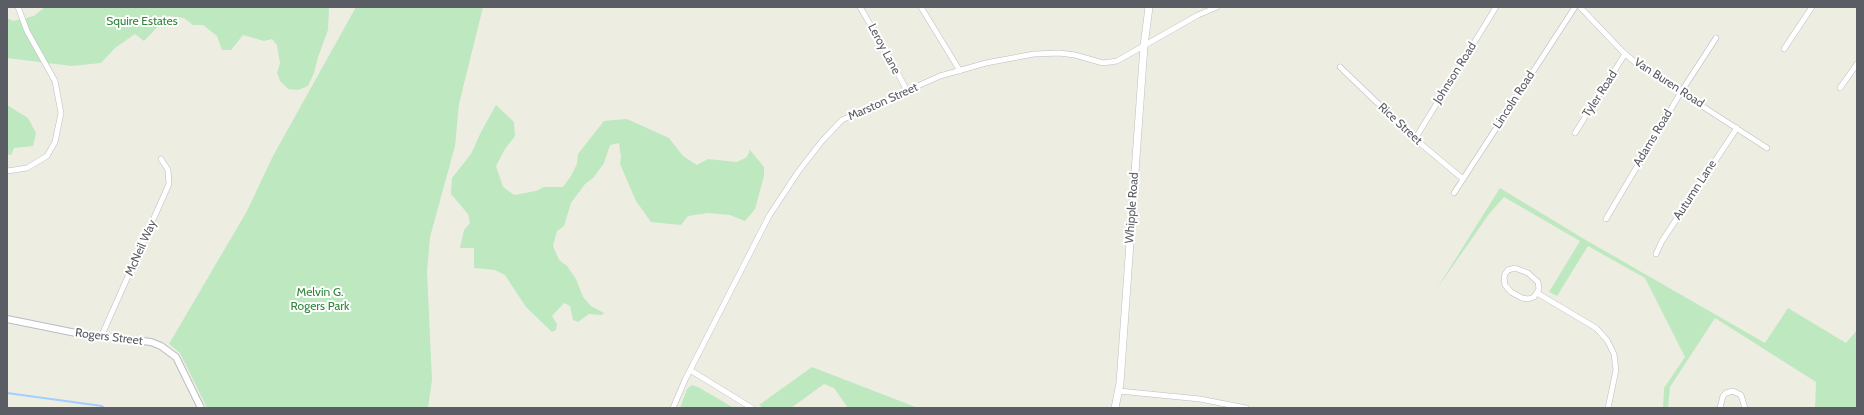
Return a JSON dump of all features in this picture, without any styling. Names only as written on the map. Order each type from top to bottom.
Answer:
[{"type":"main road","name":"Whipple Road","points":[[1116,408],[1119,391],[1144,46],[1149,7]]},
{"type":"street","points":[[7,171],[28,168],[47,156],[55,142],[61,113],[55,81],[27,31],[18,7]]},
{"type":"street","name":"Leroy Lane","points":[[860,7],[890,58],[906,91]]},
{"type":"street","points":[[921,7],[960,71]]},
{"type":"street","name":"Marston Street","points":[[673,408],[690,370],[769,216],[798,172],[822,141],[842,120],[940,76],[986,63],[1034,54],[1059,53],[1075,55],[1103,63],[1117,61],[1198,15],[1217,7]]},
{"type":"street","name":"Johnson Road","points":[[1415,139],[1496,7]]},
{"type":"street","name":"Lincoln Road","points":[[1454,193],[1575,7]]},
{"type":"street","name":"Van Buren Road","points":[[1580,7],[1626,54],[1767,148]]},
{"type":"street","points":[[1784,49],[1812,7]]},
{"type":"street","name":"Adams Road","points":[[1606,219],[1681,92],[1716,38]]},
{"type":"street","name":"Tyler Road","points":[[1575,133],[1626,54]]},
{"type":"street","points":[[1840,88],[1857,64]]},
{"type":"street","name":"Rice Street","points":[[1340,67],[1415,139],[1463,180]]},
{"type":"street","name":"Autumn Lane","points":[[1656,254],[1662,241],[1737,128]]},
{"type":"street","name":"McNeil Way","points":[[101,336],[169,184],[168,170],[162,159]]},
{"type":"street","points":[[1515,268],[1528,273],[1538,282],[1539,286],[1537,293],[1532,298],[1528,299],[1515,294],[1505,285],[1505,274],[1508,270],[1515,268]]},
{"type":"street","points":[[1537,293],[1596,328],[1607,340],[1614,354],[1616,370],[1608,408]]},
{"type":"street","name":"Rogers Street","points":[[7,319],[81,334],[151,342],[169,351],[176,357],[201,408]]},
{"type":"street","points":[[690,370],[752,408]]},
{"type":"street","points":[[1119,391],[1200,399],[1246,408]]},
{"type":"street","points":[[1720,408],[1723,396],[1726,393],[1733,391],[1741,395],[1745,408]]},
{"type":"green space","name":"Squire Estates","points":[[45,7],[329,7],[328,30],[314,73],[308,86],[298,90],[288,89],[280,81],[277,73],[280,63],[277,45],[272,39],[264,41],[243,35],[231,50],[222,50],[217,36],[203,25],[193,25],[184,18],[168,16],[144,41],[135,34],[115,48],[101,63],[72,66],[7,58],[7,18],[13,21],[34,16]]},
{"type":"green space","name":"Melvin G. Rogers Park","points":[[356,7],[483,7],[459,104],[455,146],[430,237],[427,272],[432,380],[428,408],[207,408],[180,353],[169,344],[247,211],[273,156]]},
{"type":"green space","points":[[7,105],[28,118],[36,133],[33,146],[14,148],[11,155],[7,154]]},
{"type":"green space","points":[[496,105],[514,122],[515,136],[505,149],[496,166],[503,187],[514,195],[536,191],[544,187],[563,187],[577,164],[578,154],[604,121],[627,119],[669,138],[683,156],[697,165],[708,159],[737,162],[747,157],[750,150],[764,167],[764,176],[755,209],[745,221],[730,215],[708,213],[688,216],[681,225],[651,222],[636,201],[620,164],[621,157],[619,143],[610,145],[604,163],[594,177],[585,184],[571,203],[564,226],[557,231],[553,246],[559,260],[567,266],[576,279],[583,297],[591,306],[604,313],[602,315],[589,314],[578,322],[573,320],[570,306],[564,303],[552,316],[557,324],[556,330],[552,332],[526,307],[505,275],[495,270],[474,268],[474,248],[460,248],[464,230],[470,223],[468,214],[451,194],[452,178],[471,154]]},
{"type":"green space","points":[[1500,188],[1584,239],[1765,343],[1788,308],[1846,343],[1857,330],[1857,408],[1815,408],[1816,382],[1715,318],[1670,387],[1668,408],[1663,408],[1664,388],[1685,357],[1645,278],[1588,246],[1557,296],[1549,292],[1580,241],[1504,197],[1489,214],[1436,290]]},
{"type":"green space","points":[[812,367],[918,408],[848,408],[834,388],[824,384],[791,408],[764,408],[759,405]]},
{"type":"green space","points":[[692,385],[734,408],[680,408],[687,389]]},
{"type":"waterway","points":[[7,393],[102,406],[104,408]]}]
